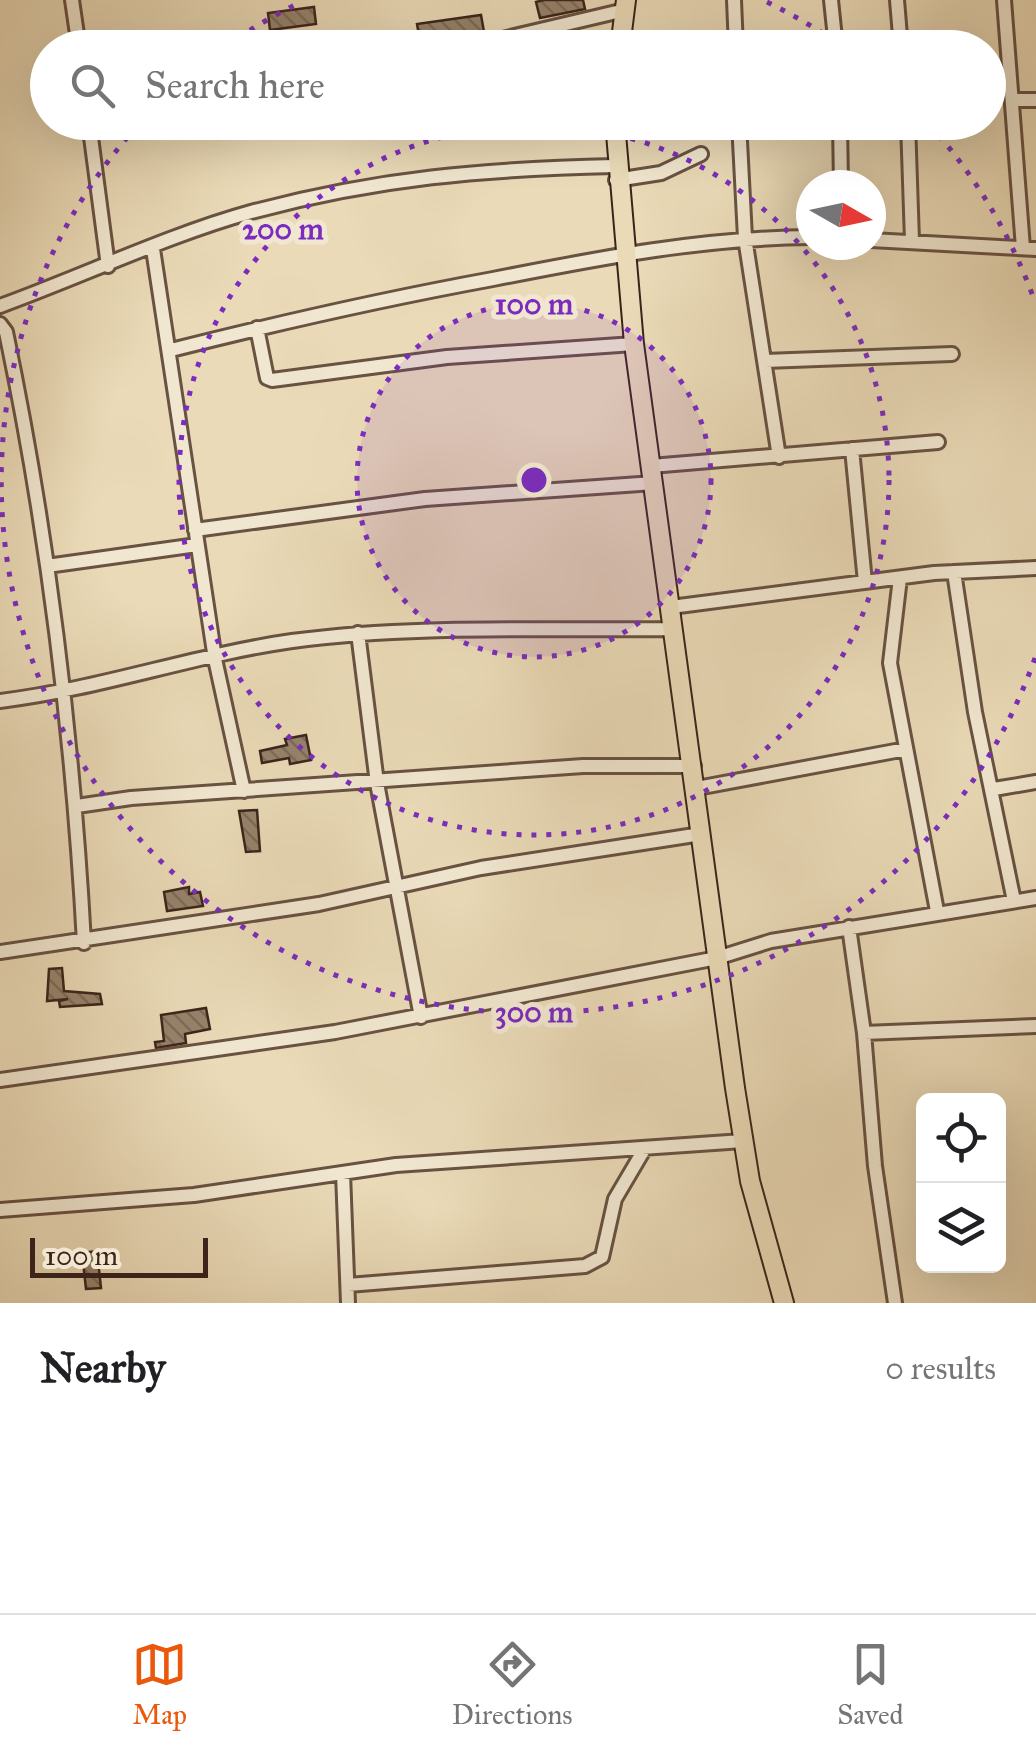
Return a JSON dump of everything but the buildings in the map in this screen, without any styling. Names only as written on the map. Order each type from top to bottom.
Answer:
[{"type":"main road","points":[[623,30],[626,5]]},
{"type":"main road","points":[[615,140],[634,344],[717,958],[750,1181],[784,1303]]},
{"type":"street","points":[[72,0],[76,30]]},
{"type":"street","points":[[734,0],[735,30]]},
{"type":"street","points":[[831,0],[834,30]]},
{"type":"street","points":[[897,0],[900,30]]},
{"type":"street","points":[[886,241],[1030,248],[1004,0]]},
{"type":"street","points":[[532,30],[626,5]]},
{"type":"street","points":[[1014,100],[1036,100]]},
{"type":"street","points":[[91,140],[108,266]]},
{"type":"street","points":[[740,140],[745,238],[779,457]]},
{"type":"street","points":[[840,140],[840,170]]},
{"type":"street","points":[[909,140],[912,242]]},
{"type":"street","points":[[0,306],[249,213],[416,176],[484,168],[661,173],[701,154]]},
{"type":"street","points":[[171,350],[358,303],[624,253],[745,238],[796,237]]},
{"type":"street","points":[[153,249],[215,659],[244,791]]},
{"type":"street","points":[[0,324],[6,332],[36,479],[76,806],[84,943]]},
{"type":"street","points":[[257,328],[267,378],[272,380],[447,357],[634,344]]},
{"type":"street","points":[[765,362],[952,354]]},
{"type":"street","points":[[195,530],[779,457],[938,442]]},
{"type":"street","points":[[852,449],[865,582]]},
{"type":"street","points":[[47,566],[197,545]]},
{"type":"street","points":[[671,607],[954,572],[1036,568]]},
{"type":"street","points":[[954,572],[976,712],[1014,900]]},
{"type":"street","points":[[900,578],[890,662],[937,911]]},
{"type":"street","points":[[0,701],[64,692],[287,642],[358,633],[674,629]]},
{"type":"street","points":[[358,633],[377,783],[421,1016]]},
{"type":"street","points":[[696,788],[906,749]]},
{"type":"street","points":[[76,806],[583,766],[694,766]]},
{"type":"street","points":[[994,789],[1036,782]]},
{"type":"street","points":[[0,952],[84,943],[319,904],[481,868],[701,834]]},
{"type":"street","points":[[0,1080],[421,1016],[717,958],[771,941],[937,911],[1036,898]]},
{"type":"street","points":[[850,927],[875,1166],[895,1303]]},
{"type":"street","points":[[864,1033],[1036,1026]]},
{"type":"street","points":[[0,1210],[194,1195],[396,1165],[744,1142]]},
{"type":"street","points":[[348,1285],[585,1266],[602,1257],[615,1199],[645,1148]]},
{"type":"street","points":[[342,1173],[348,1303]]}]
